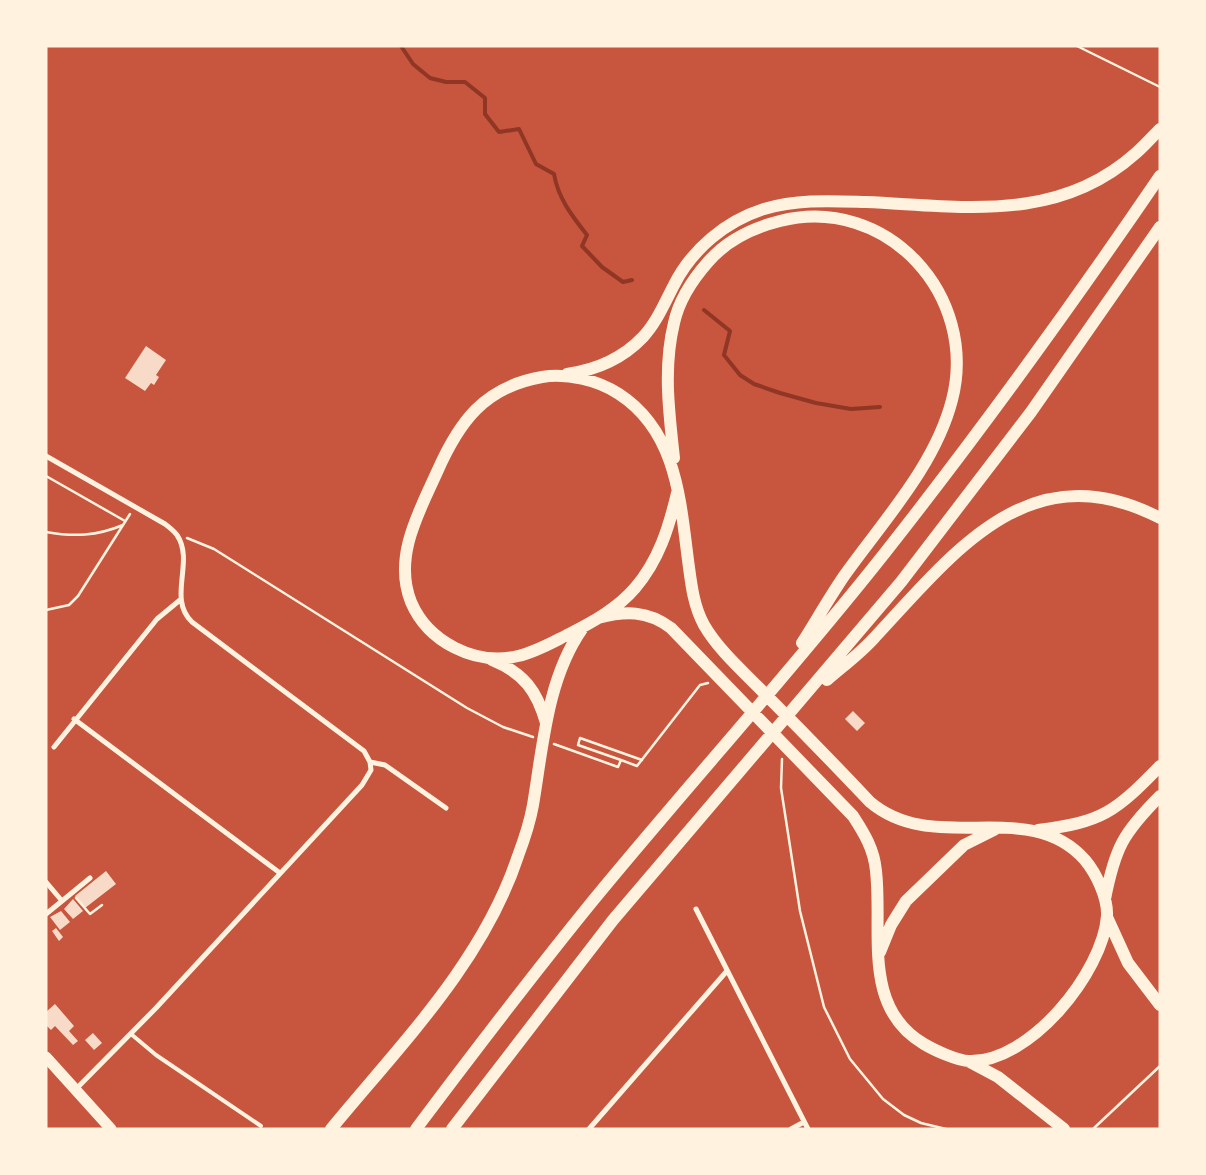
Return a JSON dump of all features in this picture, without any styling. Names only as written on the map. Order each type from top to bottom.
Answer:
[{"type":"highway","points":[[546,723],[540,703],[524,679],[503,665],[464,652],[447,644],[428,628],[416,611],[404,579],[404,560],[408,539],[449,445],[468,417],[489,398],[513,385],[532,379],[562,375],[606,364],[634,345],[649,330],[691,258],[717,234],[746,216],[782,204],[803,202],[876,203],[974,209],[1052,199],[1094,182],[1114,170],[1136,153],[1160,129]]},
{"type":"highway","points":[[416,1129],[476,1048],[592,903],[745,723],[884,555],[1010,390],[1098,268],[1160,176]]},
{"type":"highway","points":[[776,686],[843,578],[920,468],[945,422],[956,378],[957,353],[955,334],[943,298],[920,264],[906,250],[881,234],[856,223],[830,217],[790,218],[747,232],[716,254],[701,270],[680,304],[674,321],[666,381],[677,492],[696,608],[711,636],[744,673],[870,802],[886,814],[919,826],[1019,828],[1058,839],[1076,852],[1089,866],[1104,899],[1107,917],[1128,963],[1160,1005]]},
{"type":"highway","points":[[452,1129],[614,920],[901,582],[1031,412],[1160,227]]},
{"type":"highway","points":[[562,375],[600,385],[629,401],[658,432],[668,452],[676,478]]},
{"type":"highway","points":[[488,659],[507,658],[532,652],[598,618],[629,594],[651,566],[669,527],[677,492]]},
{"type":"highway","points":[[796,707],[874,639],[954,553],[1001,517],[1041,501],[1082,496],[1115,500],[1160,518]]},
{"type":"highway","points":[[598,618],[617,613],[633,612],[650,616],[670,628],[853,816],[866,835],[876,870],[878,957],[885,999],[899,1023],[924,1044],[968,1061],[998,1077],[1064,1129]]},
{"type":"highway","points":[[331,1129],[443,993],[486,930],[518,857],[532,808],[546,723],[563,663],[584,626]]},
{"type":"highway","points":[[1034,831],[1080,824],[1100,816],[1120,804],[1160,766]]},
{"type":"highway","points":[[1104,899],[1112,862],[1123,837],[1160,796]]},
{"type":"highway","points":[[878,957],[891,925],[906,901],[964,845],[996,829]]},
{"type":"highway","points":[[968,1061],[995,1057],[1014,1048],[1027,1040],[1063,1006],[1081,984],[1093,963],[1107,917]]},
{"type":"highway","points":[[46,1057],[111,1129]]},
{"type":"street","points":[[46,456],[135,506],[165,524],[177,534],[182,546],[183,564],[180,600],[184,614],[192,622],[364,751],[370,762],[371,770],[368,778],[131,1034],[76,1089]]},
{"type":"street","points":[[54,747],[74,719],[156,619],[180,600]]},
{"type":"street","points":[[74,719],[280,873]]},
{"type":"street","points":[[370,762],[385,765],[446,808]]},
{"type":"street","points":[[46,914],[90,878]]},
{"type":"street","points":[[46,882],[62,901]]},
{"type":"street","points":[[696,909],[726,972],[808,1129]]},
{"type":"street","points":[[589,1129],[726,972]]},
{"type":"street","points":[[791,1129],[804,1122]]},
{"type":"lane","points":[[131,1034],[156,1055],[261,1126]]},
{"type":"path","points":[[1077,46],[1160,87]]},
{"type":"path","points":[[46,476],[126,521]]},
{"type":"path","points":[[46,610],[69,605],[78,596],[135,506]]},
{"type":"path","points":[[46,532],[82,536],[110,531],[123,525]]},
{"type":"path","points":[[177,534],[214,549],[467,708],[516,732]]},
{"type":"path","points":[[642,760],[580,738],[578,745],[637,766],[642,760],[700,685],[709,683]]},
{"type":"path","points":[[568,749],[618,767],[621,760]]},
{"type":"path","points":[[782,756],[780,788],[800,911],[824,1008],[850,1059],[883,1099],[904,1115],[921,1123],[946,1129]]},
{"type":"path","points":[[72,893],[90,914],[102,905]]},
{"type":"path","points":[[1093,1129],[1160,1066]]},
{"type":"building","points":[[146,346],[166,360],[156,375],[159,377],[154,385],[151,383],[145,391],[125,378]]},
{"type":"building","points":[[853,711],[865,723],[857,731],[845,719]]},
{"type":"building","points":[[106,871],[116,884],[85,908],[75,896]]},
{"type":"building","points":[[73,899],[83,911],[73,919],[64,909]]},
{"type":"building","points":[[61,911],[70,922],[60,930],[50,917]]},
{"type":"building","points":[[56,928],[63,937],[59,941],[52,931]]},
{"type":"building","points":[[55,1004],[74,1026],[69,1031],[78,1041],[73,1045],[55,1026],[51,1030],[46,1025],[46,1012]]},
{"type":"building","points":[[93,1033],[102,1043],[94,1050],[85,1040]]},
{"type":"waterway","points":[[401,46],[413,64],[430,78],[446,82],[465,82],[485,98],[485,114],[499,132],[519,129],[536,164],[554,174],[562,199],[587,235],[582,246],[602,267],[623,282],[632,280]]},
{"type":"waterway","points":[[704,310],[730,331],[724,355],[740,375],[754,384],[816,403],[851,409],[880,407]]}]
